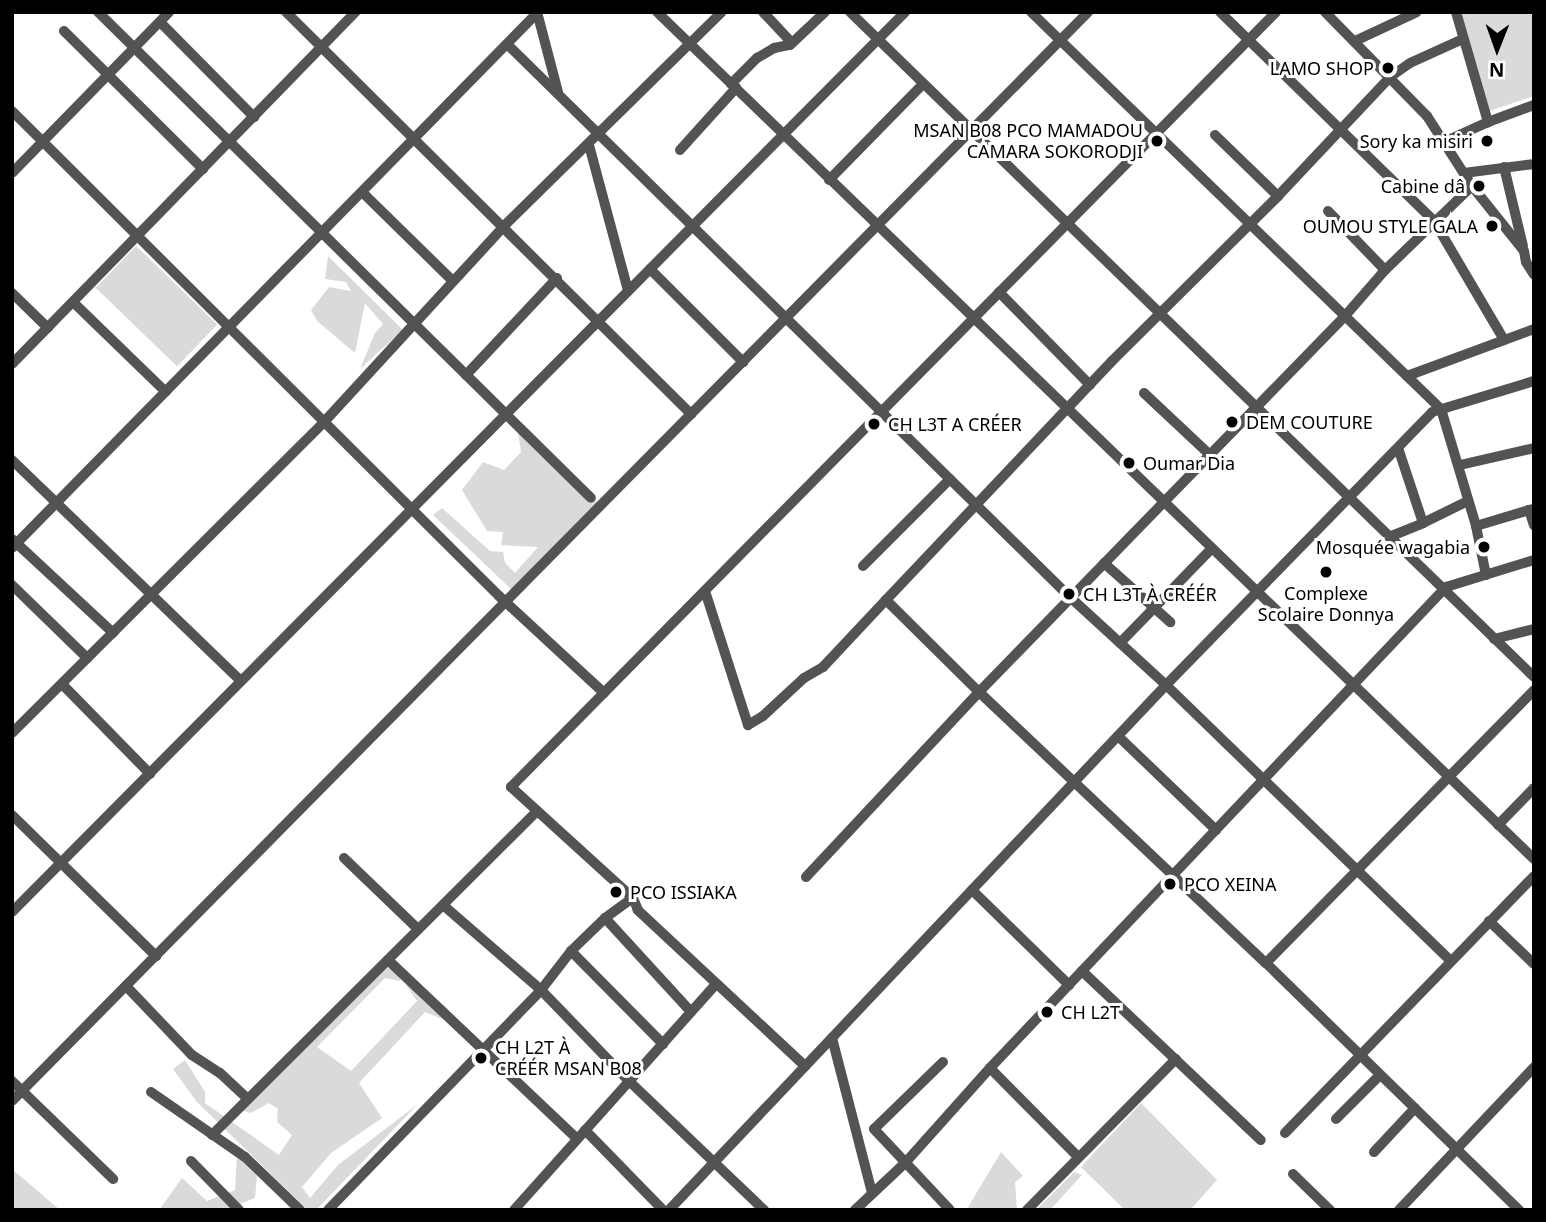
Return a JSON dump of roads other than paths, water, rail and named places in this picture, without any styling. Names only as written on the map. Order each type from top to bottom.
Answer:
[{"type":"street","points":[[98,12],[591,498]]},
{"type":"street","points":[[12,173],[169,12]]},
{"type":"street","points":[[286,12],[600,320],[691,414]]},
{"type":"street","points":[[12,364],[356,12]]},
{"type":"street","points":[[657,12],[1066,410],[1534,859]]},
{"type":"street","points":[[12,733],[324,422],[504,226],[600,135],[722,12]]},
{"type":"street","points":[[763,12],[792,43]]},
{"type":"street","points":[[680,150],[734,86],[767,52],[792,43],[825,12]]},
{"type":"street","points":[[850,12],[1534,677]]},
{"type":"street","points":[[14,906],[61,863],[905,12]]},
{"type":"street","points":[[1031,12],[1441,410],[1460,465],[1486,575]]},
{"type":"street","points":[[12,1101],[1088,12]]},
{"type":"street","points":[[1220,12],[1434,221],[1504,340]]},
{"type":"street","points":[[805,1066],[638,910],[633,898],[512,787],[1276,12]]},
{"type":"street","points":[[1325,12],[1427,116],[1472,186],[1528,258]]},
{"type":"street","points":[[1355,41],[1417,12]]},
{"type":"street","points":[[1456,12],[1488,122]]},
{"type":"street","points":[[113,632],[14,544],[538,13]]},
{"type":"street","points":[[538,13],[559,95]]},
{"type":"street","points":[[160,22],[254,117]]},
{"type":"street","points":[[64,32],[203,169]]},
{"type":"street","points":[[705,591],[748,725],[763,716],[804,678],[824,667],[1066,410],[1278,196],[1390,77],[1410,62],[1463,39]]},
{"type":"street","points":[[507,44],[1070,597],[1166,685],[1450,960]]},
{"type":"street","points":[[829,180],[923,84]]},
{"type":"street","points":[[1444,142],[1534,105]]},
{"type":"street","points":[[12,111],[506,602],[604,693]]},
{"type":"street","points":[[1215,135],[1278,196]]},
{"type":"street","points":[[589,145],[628,291]]},
{"type":"street","points":[[1464,173],[1534,164]]},
{"type":"street","points":[[1504,167],[1534,275]]},
{"type":"street","points":[[806,877],[1070,597],[1345,316],[1385,270],[1472,186]]},
{"type":"street","points":[[362,192],[453,281]]},
{"type":"street","points":[[1328,211],[1385,270]]},
{"type":"street","points":[[650,269],[743,362]]},
{"type":"street","points":[[466,375],[557,278]]},
{"type":"street","points":[[999,292],[1090,385]]},
{"type":"street","points":[[12,293],[48,328]]},
{"type":"street","points":[[73,302],[166,392]]},
{"type":"street","points":[[1407,376],[1534,329]]},
{"type":"street","points":[[669,1210],[1166,685],[1432,412],[1534,381]]},
{"type":"street","points":[[1144,393],[1209,454]]},
{"type":"street","points":[[1398,448],[1423,523]]},
{"type":"street","points":[[1460,465],[1534,448]]},
{"type":"street","points":[[12,460],[241,681]]},
{"type":"street","points":[[863,566],[950,479]]},
{"type":"street","points":[[1389,537],[1468,502]]},
{"type":"street","points":[[1476,526],[1531,510],[1534,524]]},
{"type":"street","points":[[1120,643],[1211,549]]},
{"type":"street","points":[[855,1210],[905,1163],[990,1068],[1444,590],[1534,560]]},
{"type":"street","points":[[1104,563],[1170,622]]},
{"type":"street","points":[[12,585],[88,658]]},
{"type":"street","points":[[886,600],[1074,783],[1266,963],[1518,1210]]},
{"type":"street","points":[[1494,639],[1534,629]]},
{"type":"street","points":[[62,684],[149,774]]},
{"type":"street","points":[[1266,963],[1534,690]]},
{"type":"street","points":[[1118,736],[1216,830]]},
{"type":"street","points":[[1498,825],[1534,788]]},
{"type":"street","points":[[212,1135],[537,811]]},
{"type":"street","points":[[12,815],[156,956]]},
{"type":"street","points":[[344,858],[418,929]]},
{"type":"street","points":[[1285,1133],[1534,876]]},
{"type":"street","points":[[972,890],[1069,985]]},
{"type":"street","points":[[328,1210],[481,1048],[541,990],[571,951],[605,918],[633,898]]},
{"type":"street","points":[[443,905],[541,990],[629,1081],[764,1210]]},
{"type":"street","points":[[605,918],[691,1012]]},
{"type":"street","points":[[1489,921],[1534,964]]},
{"type":"street","points":[[571,951],[663,1044]]},
{"type":"street","points":[[388,960],[481,1048],[663,1210]]},
{"type":"street","points":[[1082,971],[1261,1140]]},
{"type":"street","points":[[514,1210],[716,984]]},
{"type":"street","points":[[126,986],[192,1055],[220,1073],[248,1099]]},
{"type":"street","points":[[832,1038],[872,1193]]},
{"type":"street","points":[[1027,1210],[1177,1059]]},
{"type":"street","points":[[943,1062],[874,1129],[950,1210]]},
{"type":"street","points":[[1399,1210],[1534,1067]]},
{"type":"street","points":[[990,1068],[1079,1157]]},
{"type":"street","points":[[1336,1119],[1380,1075]]},
{"type":"street","points":[[12,1081],[113,1179]]},
{"type":"street","points":[[151,1092],[245,1157],[300,1210]]},
{"type":"street","points":[[1374,1152],[1415,1108]]},
{"type":"street","points":[[191,1161],[239,1210]]},
{"type":"street","points":[[1293,1174],[1330,1210]]},
{"type":"place","name":"LAMO SHOP","points":[[1388,68]]},
{"type":"place","name":"MSAN B08 PCO MAMADOU CAMARA SOKORODJI","points":[[1157,141]]},
{"type":"place","name":"Sory ka misiri","points":[[1487,141]]},
{"type":"place","name":"Cabine dâ","points":[[1479,186]]},
{"type":"place","name":"OUMOU STYLE GALA","points":[[1492,226]]},
{"type":"place","name":"DEM COUTURE","points":[[1232,422]]},
{"type":"place","name":"CH L3T A CRÉER","points":[[874,424]]},
{"type":"place","name":"Oumar Dia","points":[[1129,463]]},
{"type":"place","name":"Mosquée wagabia","points":[[1484,547]]},
{"type":"place","name":"Complexe Scolaire Donnya","points":[[1326,572]]},
{"type":"place","name":"CH L3T À CRÉÉR","points":[[1069,594]]},
{"type":"place","name":"PCO XEINA","points":[[1170,884]]},
{"type":"place","name":"PCO ISSIAKA","points":[[616,892]]},
{"type":"place","name":"CH L2T","points":[[1047,1012]]},
{"type":"place","name":"CH L2T À CRÉÉR MSAN B08","points":[[481,1058]]}]
